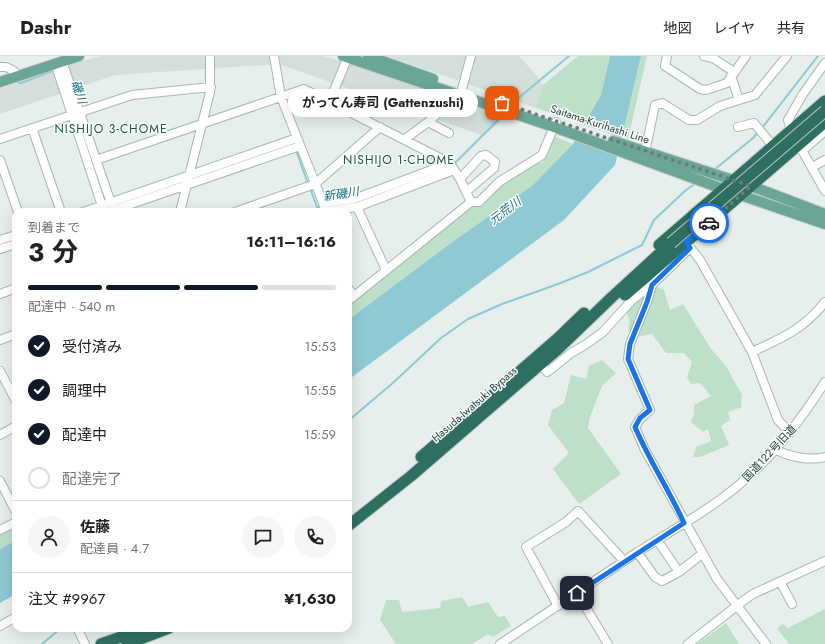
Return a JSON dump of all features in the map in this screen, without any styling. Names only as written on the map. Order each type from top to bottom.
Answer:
[{"type":"highway","points":[[555,346],[617,282],[825,101]]},
{"type":"highway","name":"Hasuda-Iwatsuki Bypass","points":[[352,514],[555,346],[825,111]]},
{"type":"highway","points":[[555,346],[611,307],[688,245],[751,186],[800,148],[825,122]]},
{"type":"highway","name":"Hasuda-Iwatsuki Bypass","points":[[352,523],[411,476],[540,364],[555,346]]},
{"type":"highway","points":[[101,644],[136,632]]},
{"type":"highway","points":[[127,644],[158,632]]},
{"type":"main road","points":[[0,75],[79,56]]},
{"type":"main road","name":"Saitama-Kurihashi Line","points":[[368,56],[461,92],[627,149],[724,189],[825,224]]},
{"type":"main road","name":"Saitama-Kurihashi Line","points":[[345,57],[461,92]]},
{"type":"main road","points":[[0,82],[59,60]]},
{"type":"main road","name":"Saitama-Kurihashi Line","points":[[627,149],[645,152],[733,180],[825,214]]},
{"type":"street","points":[[181,208],[211,87],[210,56]]},
{"type":"street","points":[[274,56],[281,97],[298,142],[311,185],[323,208]]},
{"type":"street","points":[[405,139],[428,122],[461,92],[471,56]]},
{"type":"street","points":[[667,56],[665,66],[700,89],[706,90],[727,83],[746,56]]},
{"type":"street","points":[[704,56],[713,58],[733,74],[739,100]]},
{"type":"street","points":[[645,152],[655,105],[662,103],[689,120],[697,120],[720,106],[755,95],[787,56]]},
{"type":"street","points":[[329,102],[345,57]]},
{"type":"street","points":[[59,60],[76,113],[102,206]]},
{"type":"street","points":[[791,131],[788,120],[803,94],[825,63]]},
{"type":"street","points":[[0,67],[6,67],[14,71]]},
{"type":"street","points":[[0,139],[132,95],[211,87]]},
{"type":"street","points":[[96,160],[304,90],[405,139],[452,167],[467,191],[471,202]]},
{"type":"street","points":[[76,113],[96,160],[111,203]]},
{"type":"street","points":[[428,122],[449,133]]},
{"type":"street","points":[[738,127],[754,123],[773,146]]},
{"type":"street","points":[[352,297],[471,202],[479,202],[500,182],[542,155],[558,126]]},
{"type":"street","points":[[246,208],[311,185],[380,127]]},
{"type":"street","points":[[32,128],[60,208]]},
{"type":"street","points":[[825,131],[800,148],[825,192]]},
{"type":"street","points":[[96,208],[190,175],[298,142]]},
{"type":"street","points":[[120,208],[186,185],[298,142]]},
{"type":"street","points":[[460,179],[481,156],[486,155],[495,162],[494,168],[467,191]]},
{"type":"street","points":[[0,160],[17,208]]},
{"type":"street","points":[[812,167],[825,160]]},
{"type":"street","points":[[340,208],[357,207],[452,167]]},
{"type":"street","points":[[327,208],[452,167]]},
{"type":"street","points":[[357,207],[386,270]]},
{"type":"street","points":[[0,240],[12,236]]},
{"type":"street","points":[[0,249],[12,245]]},
{"type":"street","points":[[540,364],[547,372],[549,371],[571,353],[603,332],[632,300],[652,285],[688,245],[700,260],[752,352],[778,420],[790,433]]},
{"type":"street","points":[[652,285],[647,302],[630,344],[628,359],[650,410],[640,418],[635,427],[644,450],[674,501],[684,523],[716,579],[766,644]]},
{"type":"street","points":[[0,294],[12,290]]},
{"type":"street","points":[[752,352],[796,330],[819,310],[825,302]]},
{"type":"street","points":[[0,340],[12,336]]},
{"type":"street","points":[[0,371],[12,394]]},
{"type":"street","name":"国道122号旧道","points":[[500,644],[735,488],[755,471],[790,433],[825,382]]},
{"type":"street","points":[[0,435],[12,428]]},
{"type":"street","points":[[775,449],[781,453],[802,457],[817,459],[825,457]]},
{"type":"street","points":[[0,481],[12,504]]},
{"type":"street","points":[[558,606],[526,548],[566,522],[578,511],[624,561]]},
{"type":"street","points":[[0,530],[12,524]]},
{"type":"street","points":[[657,540],[679,572]]},
{"type":"street","points":[[637,552],[655,577],[662,581],[679,572],[702,554]]},
{"type":"street","points":[[688,644],[753,594],[781,583],[825,561]]},
{"type":"street","points":[[781,583],[792,604]]},
{"type":"street","points":[[577,593],[608,644]]},
{"type":"street","points":[[0,626],[12,619]]},
{"type":"street","points":[[79,632],[85,644]]},
{"type":"shaded area","points":[[101,56],[323,56],[360,66],[504,117],[484,136],[279,64],[115,75],[0,114],[0,89]]},
{"type":"shaded area","points":[[388,56],[519,56],[538,77],[543,85],[536,108]]},
{"type":"green space","points":[[578,56],[610,56],[601,95],[585,124],[536,108],[543,85]]},
{"type":"green space","points":[[641,56],[647,56],[628,139],[621,136]]},
{"type":"green space","points":[[554,136],[573,144],[533,185],[451,243],[352,317],[352,302],[470,206],[535,162],[542,163]]},
{"type":"green space","points":[[655,286],[664,290],[670,310],[683,304],[711,349],[726,366],[742,395],[742,407],[728,412],[730,420],[721,426],[729,445],[700,457],[693,457],[696,447],[711,441],[708,429],[703,432],[691,422],[694,413],[694,405],[711,396],[700,383],[691,384],[687,377],[692,362],[684,353],[666,353],[652,334],[636,337],[628,330],[630,321],[626,311],[635,301]]},
{"type":"green space","points":[[602,360],[616,373],[602,386],[590,417],[588,428],[621,474],[579,504],[553,469],[569,453],[548,425],[552,410],[564,403],[571,375],[586,379],[589,366]]},
{"type":"green space","points":[[12,526],[12,542],[0,549],[0,532]]},
{"type":"green space","points":[[462,597],[468,607],[488,602],[498,617],[505,616],[511,626],[493,637],[488,634],[472,644],[396,644],[380,620],[386,600],[399,600],[402,612],[440,608],[441,601]]},
{"type":"green space","points":[[825,609],[825,644],[789,644],[777,628],[783,624],[788,628]]},
{"type":"green space","points":[[726,623],[739,644],[697,644]]},
{"type":"water","name":"元荒川","points":[[610,56],[641,56],[615,165],[564,220],[352,377],[352,317],[451,243],[533,185],[573,144],[601,95]]},
{"type":"water","points":[[12,542],[12,596],[0,603],[0,549]]},
{"type":"pier","points":[[582,124],[623,138],[619,156],[573,140]]},
{"type":"waterway","name":"新磯川","points":[[509,109],[522,95],[569,56]]},
{"type":"waterway","points":[[762,128],[818,56]]},
{"type":"waterway","name":"磯川","points":[[16,81],[21,83],[55,70]]},
{"type":"waterway","name":"新磯川","points":[[454,164],[505,113]]},
{"type":"waterway","name":"磯川","points":[[80,124],[98,177]]},
{"type":"waterway","points":[[714,170],[753,138],[759,131]]},
{"type":"waterway","name":"新磯川","points":[[296,150],[308,184]]},
{"type":"waterway","points":[[352,418],[394,382],[441,338],[468,319],[502,304],[588,272],[642,245],[654,220],[686,190],[696,183]]},
{"type":"waterway","name":"新磯川","points":[[310,188],[317,207],[322,207]]},
{"type":"waterway","name":"磯川","points":[[107,208],[127,201]]},
{"type":"waterway","name":"新磯川","points":[[346,204],[359,202]]},
{"type":"waterway","points":[[42,644],[56,632]]},
{"type":"way so far","points":[[502,103],[561,124],[751,186],[709,223]]},
{"type":"place","name":"がってん寿司 (Gattenzushi)","points":[[502,103]]},
{"type":"district","name":"NISHIJO 3-CHOME","points":[[111,129]]},
{"type":"district","name":"NISHIJO 1-CHOME","points":[[399,160]]},
{"type":"route","points":[[577,593],[684,523],[674,501],[644,450],[635,427],[640,418],[650,410],[628,359],[630,344],[647,302],[652,285],[690,248],[686,242],[709,223]]}]
